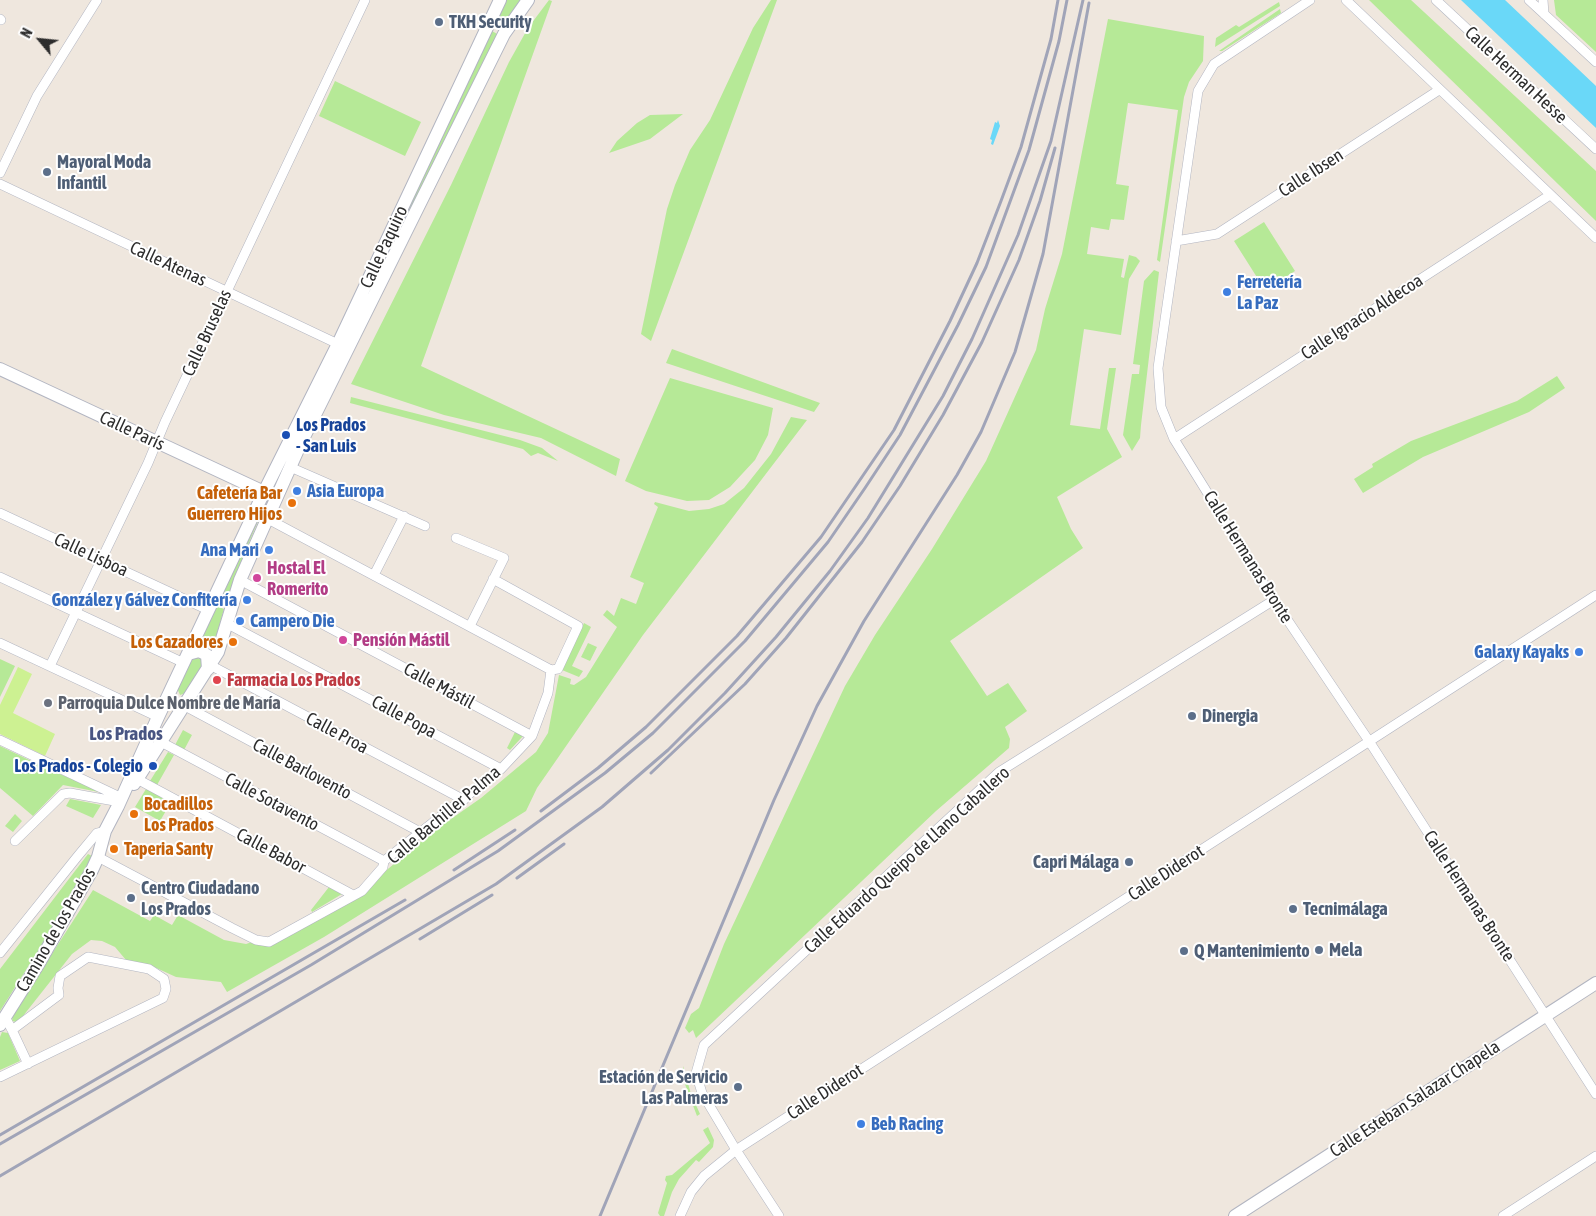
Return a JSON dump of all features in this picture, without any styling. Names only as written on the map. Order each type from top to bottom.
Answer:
[{"type":"main road","name":"Calle Paquiro","points":[[264,492],[338,344],[500,0]]},
{"type":"main road","name":"Calle Paquiro","points":[[284,482],[500,42],[528,0]]},
{"type":"main road","name":"Calle París","points":[[0,369],[264,492]]},
{"type":"main road","points":[[268,517],[264,492],[284,482]]},
{"type":"main road","name":"Camino de los Prados","points":[[120,802],[137,779],[218,652],[240,580],[284,482]]},
{"type":"main road","name":"Camino de los Prados","points":[[6,1024],[76,902],[98,857],[105,831],[264,492]]},
{"type":"main road","points":[[186,658],[199,650],[207,655],[209,667]]},
{"type":"main road","points":[[172,688],[174,696],[180,700],[187,701]]},
{"type":"main road","name":"Calle Esteban Salazar Chapela","points":[[1235,1216],[1596,983]]},
{"type":"street","points":[[0,174],[37,96],[98,0]]},
{"type":"street","name":"Calle Bruselas","points":[[50,666],[365,0]]},
{"type":"street","name":"Calle Hermanas Bronte","points":[[1310,0],[1214,64],[1205,76],[1198,91],[1158,368],[1161,407],[1174,439],[1274,600],[1370,741],[1596,1094]]},
{"type":"street","points":[[1346,0],[1596,238]]},
{"type":"street","name":"Calle Herman Hesse","points":[[1436,0],[1596,149]]},
{"type":"street","points":[[1529,0],[1596,62]]},
{"type":"street","points":[[1543,0],[1544,14]]},
{"type":"street","name":"Calle Ibsen","points":[[1176,241],[1217,234],[1439,90]]},
{"type":"street","name":"Calle Atenas","points":[[0,184],[338,344]]},
{"type":"street","name":"Calle Ignacio Aldecoa","points":[[1174,439],[1550,195]]},
{"type":"street","points":[[290,467],[425,526]]},
{"type":"street","name":"Calle Lisboa","points":[[0,512],[208,610]]},
{"type":"street","points":[[374,575],[404,516]]},
{"type":"street","points":[[268,517],[551,670],[558,669],[578,626],[493,579]]},
{"type":"street","points":[[456,538],[504,558],[470,626]]},
{"type":"street","points":[[0,577],[76,612],[186,658]]},
{"type":"street","name":"Calle Mástil","points":[[240,580],[532,736]]},
{"type":"street","name":"Calle Diderot","points":[[680,1216],[691,1192],[704,1176],[736,1150],[1596,595]]},
{"type":"street","name":"Calle Eduardo Queipo de Llano Caballero","points":[[779,1216],[702,1093],[696,1073],[704,1045],[999,772],[1274,600]]},
{"type":"street","name":"Calle Popa","points":[[226,623],[502,769]]},
{"type":"street","points":[[0,642],[158,717]]},
{"type":"street","name":"Calle Proa","points":[[209,667],[464,800]]},
{"type":"street","name":"Calle Bachiller Palma","points":[[98,857],[256,940],[269,942],[362,890],[383,867],[384,861],[502,769],[532,736],[548,693],[551,670]]},
{"type":"street","name":"Calle Barlovento","points":[[187,701],[420,832]]},
{"type":"street","points":[[0,740],[120,802]]},
{"type":"street","name":"Calle Sotavento","points":[[161,742],[384,861]]},
{"type":"street","name":"Calle Babor","points":[[137,779],[353,895]]},
{"type":"street","points":[[15,841],[63,794],[70,793],[120,802]]},
{"type":"street","points":[[0,953],[77,856],[96,834],[105,831]]},
{"type":"street","points":[[0,1077],[28,1064],[163,998],[166,988],[164,979],[157,973],[135,966],[88,957],[60,976],[59,995],[6,1024],[28,1064]]},
{"type":"street","points":[[1503,1216],[1596,1156]]},
{"type":"green space","points":[[505,0],[522,0],[502,29],[495,25]]},
{"type":"green space","points":[[549,0],[552,1],[421,366],[620,459],[616,476],[541,438],[444,415],[351,384],[451,185],[509,62],[528,28]]},
{"type":"green space","points":[[771,0],[777,0],[651,341],[641,334],[667,209],[675,185],[690,150],[710,120],[753,28]]},
{"type":"green space","points":[[1369,0],[1411,0],[1596,171],[1596,221]]},
{"type":"green space","points":[[1554,0],[1596,0],[1596,52],[1556,15]]},
{"type":"green space","points":[[1279,2],[1280,6],[1215,47],[1216,38],[1236,25],[1239,27]]},
{"type":"green space","points":[[1280,9],[1281,13],[1222,51],[1219,51]]},
{"type":"green space","points":[[1108,19],[1204,36],[1203,61],[1189,82],[1184,97],[1160,262],[1157,260],[1178,110],[1128,103],[1116,184],[1129,186],[1124,220],[1111,219],[1109,230],[1091,227],[1087,254],[1124,259],[1121,277],[1124,278],[1129,255],[1136,257],[1140,261],[1129,279],[1121,335],[1084,329],[1070,425],[1100,429],[1109,368],[1116,368],[1107,429],[1122,457],[1057,497],[1071,529],[1083,548],[950,641],[987,696],[1008,683],[1027,711],[1005,727],[1010,739],[1009,748],[936,811],[696,1038],[693,1030],[689,1033],[685,1028],[691,1014],[699,1008],[724,944],[845,686],[875,635],[932,549],[986,461],[1036,350],[1045,309],[1062,254]]},
{"type":"green space","points":[[492,31],[499,35],[406,225],[401,222]]},
{"type":"green space","points":[[335,81],[421,122],[405,156],[319,116]]},
{"type":"green space","points":[[683,114],[650,139],[609,153],[617,141],[637,123],[650,115]]},
{"type":"green space","points":[[1264,222],[1295,271],[1265,290],[1234,241]]},
{"type":"green space","points":[[1154,270],[1159,272],[1140,438],[1132,451],[1123,435],[1132,374],[1139,374],[1140,365],[1133,364],[1144,281]]},
{"type":"green space","points":[[672,349],[820,403],[814,412],[666,363]]},
{"type":"green space","points":[[1557,376],[1565,388],[1529,412],[1423,457],[1363,493],[1354,479],[1373,467],[1372,464],[1411,441],[1517,401]]},
{"type":"green space","points":[[670,378],[773,408],[768,435],[755,460],[730,487],[709,500],[687,501],[646,491],[625,481]]},
{"type":"green space","points":[[351,397],[520,440],[542,448],[558,461],[538,453],[531,456],[523,449],[350,403]]},
{"type":"green space","points":[[791,417],[807,420],[643,635],[537,788],[526,811],[324,937],[227,992],[221,982],[176,977],[152,966],[126,960],[115,947],[102,941],[91,940],[72,954],[23,1016],[16,1022],[12,1021],[13,1014],[93,890],[150,921],[154,915],[172,925],[178,915],[224,940],[246,944],[255,941],[266,946],[352,899],[431,833],[481,798],[536,752],[548,733],[559,675],[571,679],[570,684],[574,685],[586,677],[617,627],[603,615],[607,610],[614,616],[621,598],[636,604],[644,583],[630,577],[658,507],[654,504],[655,502],[689,511],[709,509],[724,504],[744,488],[771,454]]},
{"type":"green space","points":[[262,512],[226,604],[219,601]]},
{"type":"green space","points":[[216,606],[224,609],[212,651],[199,644]]},
{"type":"green space","points":[[584,623],[591,627],[572,666],[583,671],[579,677],[562,670]]},
{"type":"green space","points":[[588,643],[597,647],[590,661],[581,657]]},
{"type":"green space","points":[[194,657],[201,659],[204,664],[188,692],[180,695],[177,688]]},
{"type":"green space","points":[[0,659],[15,666],[0,697]]},
{"type":"green space","points":[[18,667],[32,674],[13,713],[55,734],[45,756],[0,734],[0,705]]},
{"type":"green space","points":[[183,730],[192,735],[184,750],[175,745]]},
{"type":"green space","points":[[515,732],[523,736],[510,750],[507,748]]},
{"type":"green space","points":[[0,746],[104,793],[63,785],[33,816],[0,788]]},
{"type":"green space","points":[[168,752],[174,755],[157,785],[150,781]]},
{"type":"green space","points":[[146,789],[171,802],[160,821],[135,807]]},
{"type":"green space","points":[[70,799],[101,805],[93,818],[66,806]]},
{"type":"green space","points":[[15,814],[22,821],[13,832],[5,826]]},
{"type":"green space","points":[[88,854],[92,856],[61,915],[0,1011],[0,969]]},
{"type":"green space","points":[[329,887],[342,894],[312,912],[311,910]]},
{"type":"green space","points":[[2,1032],[8,1033],[20,1061],[0,1070],[0,1037]]},
{"type":"green space","points":[[683,1066],[691,1094],[700,1114],[697,1116],[683,1079]]},
{"type":"green space","points":[[708,1127],[714,1140],[713,1147],[699,1162],[696,1160],[679,1179],[672,1192],[664,1216],[660,1216],[658,1213],[667,1183],[665,1180],[666,1176],[672,1175],[710,1143],[703,1130]]},
{"type":"water","points":[[1461,0],[1505,0],[1596,86],[1596,128]]},
{"type":"water","points":[[998,120],[1000,126],[993,145],[990,139],[995,122],[997,123]]},
{"type":"railway","points":[[541,811],[598,768],[646,727],[737,636],[821,537],[894,430],[950,321],[977,263],[1001,201],[1021,147],[1051,39],[1058,0]]},
{"type":"railway","points":[[0,1144],[311,965],[498,851],[605,773],[653,733],[745,641],[828,542],[865,488],[900,435],[958,325],[986,267],[1029,150],[1059,41],[1067,0]]},
{"type":"railway","points":[[0,1176],[496,884],[602,807],[668,750],[725,693],[776,637],[830,571],[868,518],[943,396],[972,339],[1018,235],[1051,141],[1083,0]]},
{"type":"railway","points":[[600,1216],[774,800],[817,706],[864,621],[957,475],[981,432],[1015,352],[1043,254],[1089,3]]},
{"type":"railway","points":[[651,773],[745,684],[786,638],[862,542],[900,486],[943,415],[982,342],[1019,260],[1040,201],[1055,148]]},
{"type":"railway","points":[[454,870],[515,830]]},
{"type":"railway","points":[[517,878],[564,844]]},
{"type":"railway","points":[[420,939],[492,895]]},
{"type":"railway","points":[[0,1135],[405,900]]},
{"type":"place","name":"TKH Security","points":[[439,22]]},
{"type":"place","name":"Mayoral Moda Infantil","points":[[47,172]]},
{"type":"place","name":"Ferretería La Paz","points":[[1227,292]]},
{"type":"place","name":"Los Prados - San Luis","points":[[286,435]]},
{"type":"place","name":"Asia Europa","points":[[297,491]]},
{"type":"place","name":"Cafetería Bar Guerrero Hijos","points":[[292,503]]},
{"type":"place","name":"Ana Mari","points":[[269,550]]},
{"type":"place","name":"Hostal El Romerito","points":[[257,578]]},
{"type":"place","name":"González y Gálvez Confitería","points":[[247,600]]},
{"type":"place","name":"Campero Die","points":[[240,621]]},
{"type":"place","name":"Pensión Mástil","points":[[343,640]]},
{"type":"place","name":"Los Cazadores","points":[[233,642]]},
{"type":"place","name":"Galaxy Kayaks","points":[[1579,652]]},
{"type":"place","name":"Farmacia Los Prados","points":[[217,680]]},
{"type":"place","name":"Parroquia Dulce Nombre de María","points":[[48,703]]},
{"type":"place","name":"Dinergia","points":[[1192,716]]},
{"type":"place","name":"Los Prados - Colegio","points":[[153,766]]},
{"type":"place","name":"Bocadillos Los Prados","points":[[134,814]]},
{"type":"place","name":"Taperia Santy","points":[[114,849]]},
{"type":"place","name":"Capri Málaga","points":[[1129,862]]},
{"type":"place","name":"Centro Ciudadano Los Prados","points":[[131,898]]},
{"type":"place","name":"Tecnimálaga","points":[[1293,909]]},
{"type":"place","name":"Mela","points":[[1319,950]]},
{"type":"place","name":"Q Mantenimiento","points":[[1184,951]]},
{"type":"place","name":"Estación de Servicio Las Palmeras","points":[[738,1087]]},
{"type":"place","name":"Beb Racing","points":[[861,1124]]},
{"type":"district","name":"Los Prados","points":[[126,734]]}]
